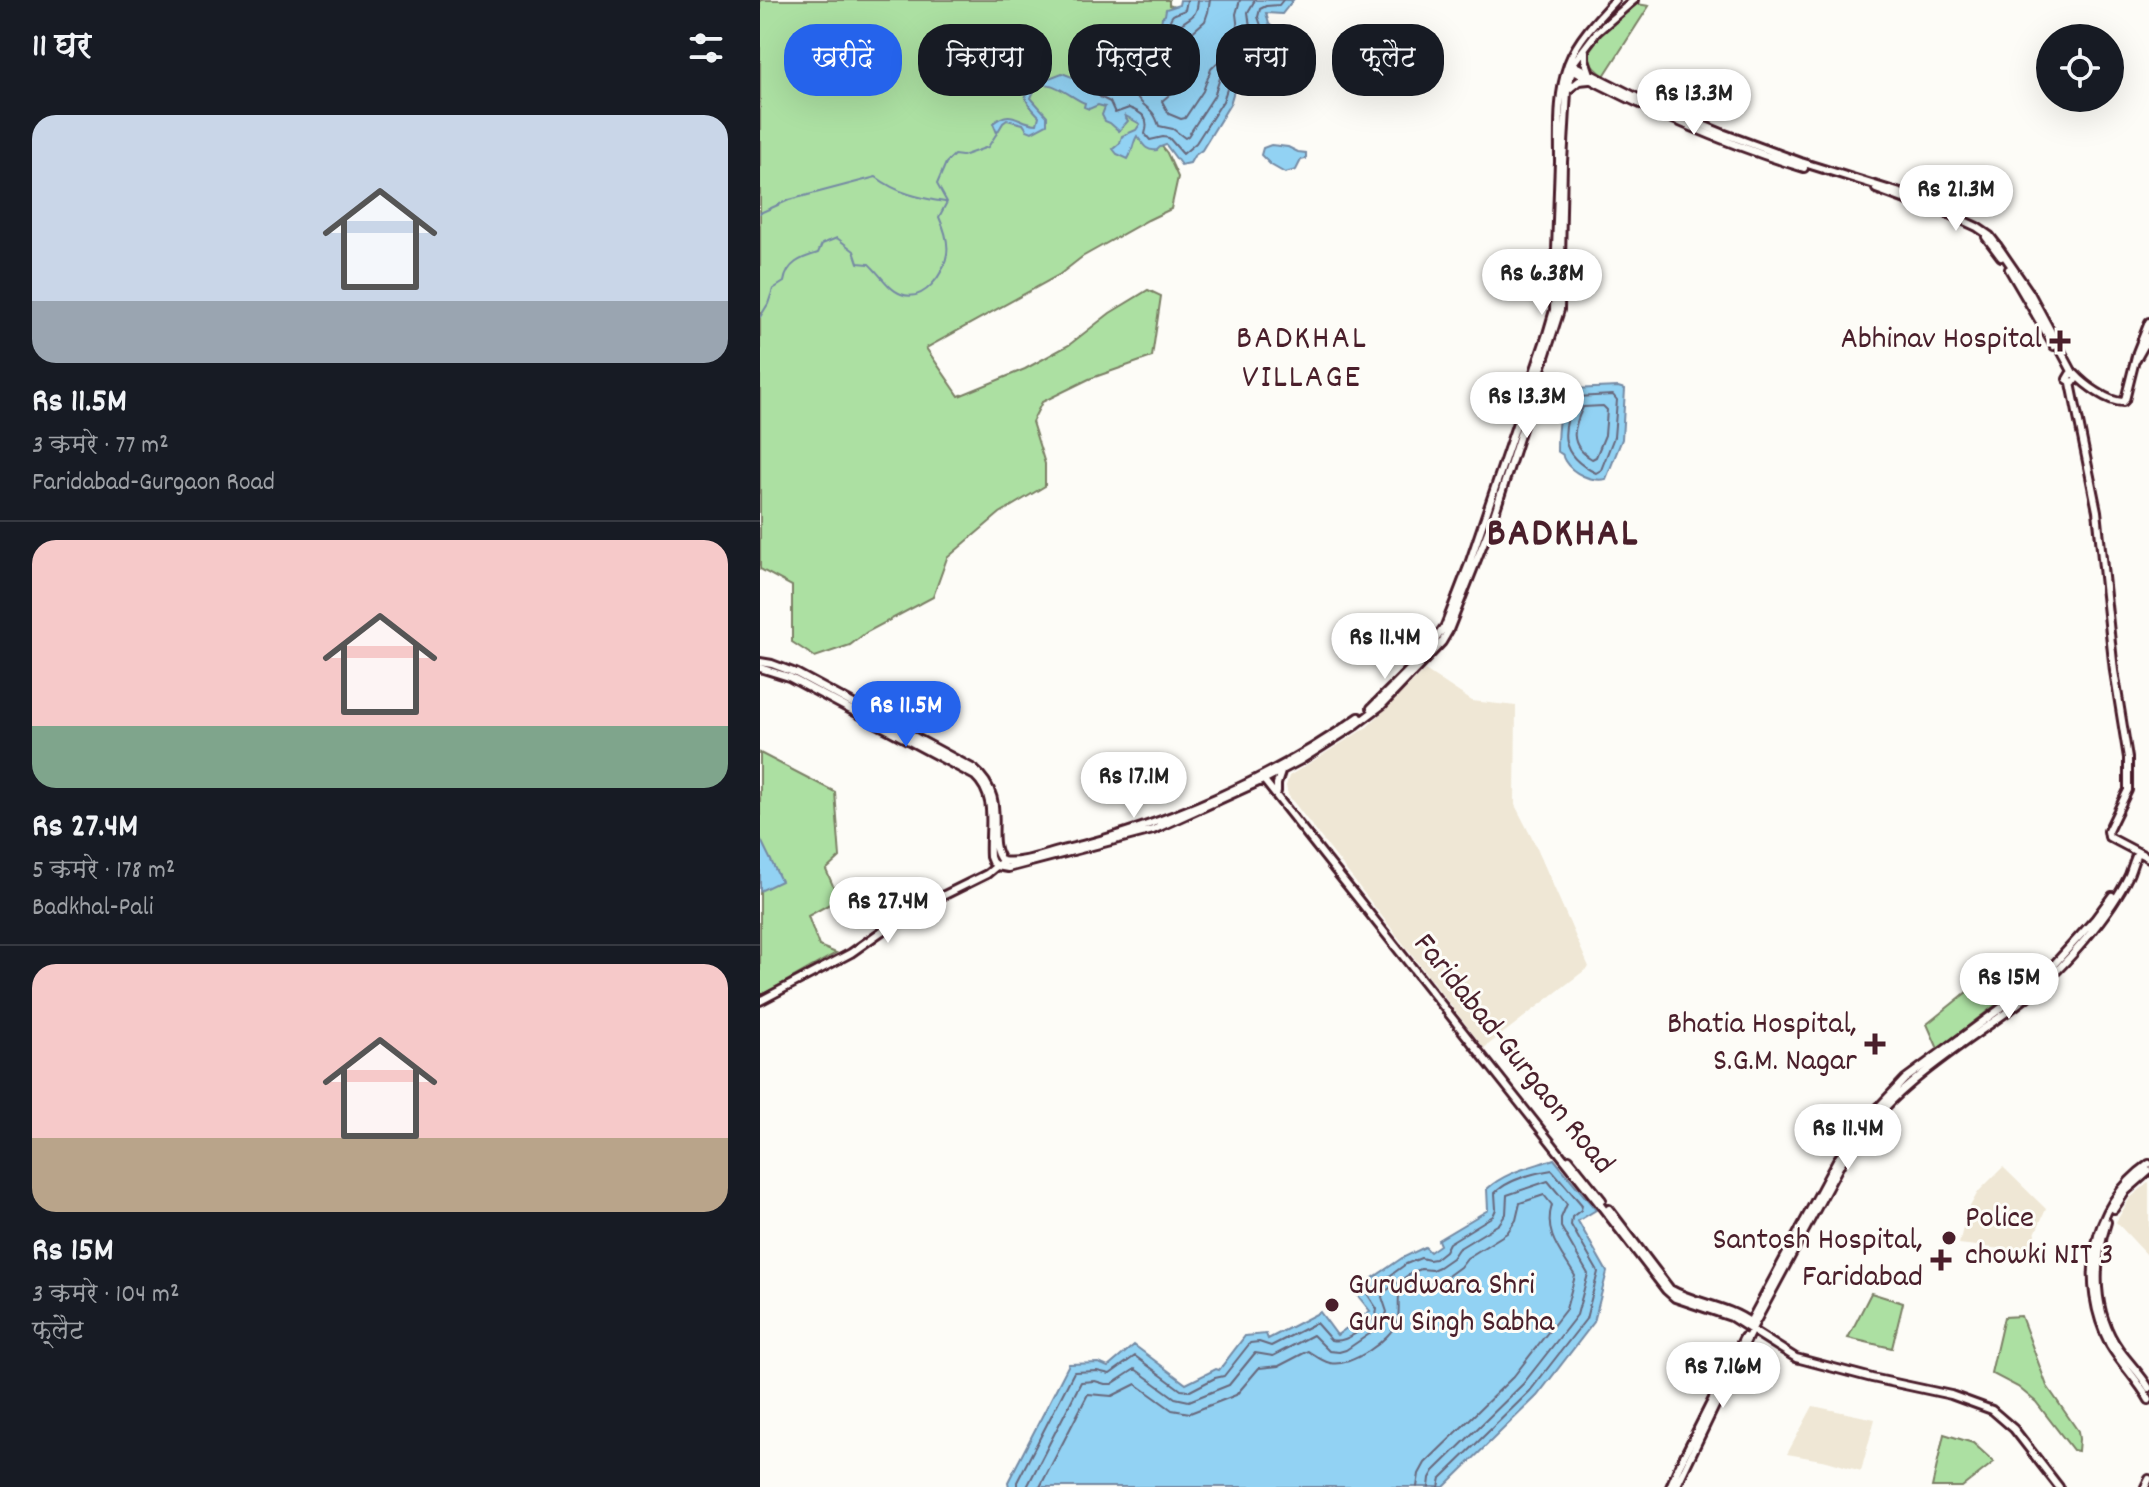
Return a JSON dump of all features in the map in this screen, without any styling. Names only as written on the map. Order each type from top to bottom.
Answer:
[{"type":"street","points":[[760,1001],[841,959],[906,914],[987,874],[999,863],[1082,846],[1174,817],[1283,770],[1353,727],[1382,705],[1442,642],[1493,519],[1560,310],[1562,94],[1570,67],[1592,27],[1615,0]]},
{"type":"street","points":[[760,665],[772,664],[796,673],[974,769],[991,790],[995,806],[997,854],[999,863],[1008,868],[1153,830],[1250,786],[1373,707],[1429,650],[1445,626],[1473,554],[1554,310],[1562,138],[1570,67],[1602,27],[1634,0]]},
{"type":"street","points":[[1586,47],[1585,59],[1591,77],[1619,95],[1738,145],[1886,192],[1969,226],[1985,236],[2007,266],[2073,375],[2114,401],[2121,403],[2125,400],[2137,352],[2149,322]]},
{"type":"street","points":[[1570,67],[1647,102],[1789,158],[1923,201],[1977,227],[1997,245],[2030,293],[2075,382],[2071,383],[2098,513],[2114,671],[2128,758],[2128,790],[2108,831],[2109,837],[2149,858]]},
{"type":"street","points":[[1567,91],[1579,81],[1591,77]]},
{"type":"street","points":[[2136,360],[2149,337]]},
{"type":"street","points":[[1250,786],[1276,794],[1278,776],[1283,770]]},
{"type":"street","name":"Faridabad-Gurgaon Road","points":[[1263,777],[1670,1289],[1739,1314],[1788,1354],[1804,1361],[1951,1395],[1992,1410],[2014,1429],[2059,1487]]},
{"type":"street","points":[[1673,1487],[1751,1326],[1853,1145],[1910,1084],[2042,984],[2099,922],[2115,899],[2138,852]]},
{"type":"street","points":[[2149,1164],[2128,1182],[2103,1220],[2096,1241],[2092,1281],[2101,1325],[2112,1349],[2141,1384],[2149,1400]]},
{"type":"street","points":[[2149,1171],[2126,1191],[2107,1221],[2098,1253],[2097,1282],[2108,1331],[2149,1388]]},
{"type":"street","points":[[2145,1487],[2149,1479]]},
{"type":"shaded area","points":[[1425,670],[1472,701],[1516,706],[1515,805],[1589,967],[1484,1048],[1288,795],[1286,786],[1289,776],[1367,727]]},
{"type":"shaded area","points":[[2003,1167],[2046,1209],[2027,1252],[1959,1244],[1967,1212],[1978,1192]]},
{"type":"shaded area","points":[[2149,1182],[2149,1257],[2116,1222],[2130,1198]]},
{"type":"shaded area","points":[[1813,1406],[1875,1419],[1861,1471],[1787,1454]]},
{"type":"green space","points":[[760,0],[1169,0],[1169,5],[1201,18],[1194,24],[1068,24],[1068,96],[1101,96],[1137,115],[1167,153],[1178,177],[1171,209],[926,348],[959,396],[1025,369],[1069,345],[1110,313],[1148,290],[1161,296],[1152,357],[1089,379],[1042,402],[1032,422],[1045,464],[1045,486],[1000,513],[947,558],[933,597],[867,632],[850,645],[815,657],[792,642],[792,586],[760,569]]},
{"type":"green space","points":[[1637,4],[1649,6],[1604,76],[1590,62],[1591,49],[1608,27]]},
{"type":"green space","points":[[760,753],[835,792],[840,857],[826,870],[839,899],[808,916],[819,946],[836,953],[760,996]]},
{"type":"green space","points":[[2008,959],[2027,981],[1938,1049],[1927,1024]]},
{"type":"green space","points":[[1871,1293],[1903,1303],[1892,1348],[1848,1338]]},
{"type":"green space","points":[[2021,1316],[2047,1386],[2078,1431],[2078,1451],[2073,1450],[2036,1402],[2018,1387],[1991,1373],[2004,1317]]},
{"type":"green space","points":[[1944,1434],[1973,1443],[1994,1462],[1962,1487],[1932,1487]]},
{"type":"water","points":[[1180,0],[1293,0],[1282,14],[1266,13],[1269,24],[1216,24],[1216,96],[1232,96],[1202,150],[1190,163],[1181,165],[1166,145],[1157,150],[1147,149],[1137,136],[1128,159],[1113,149],[1122,136],[1136,130],[1140,124],[1124,115],[1128,121],[1119,131],[1105,121],[1102,115],[1105,107],[1098,105],[1089,109],[1072,96],[1200,96],[1200,24],[1161,24],[1166,9],[1179,5]]},
{"type":"water","points":[[1062,73],[1068,75],[1068,94],[1052,86],[1052,77]]},
{"type":"water","points":[[1026,96],[1032,96],[1047,116],[1047,124],[1032,132],[1023,124],[1007,120],[997,133],[993,123],[1006,116],[1037,124],[1039,116],[1028,104]]},
{"type":"water","points":[[1271,145],[1306,153],[1306,159],[1301,160],[1296,170],[1285,173],[1261,155],[1263,148]]},
{"type":"water","points":[[1572,389],[1625,389],[1622,439],[1606,479],[1589,478],[1573,470],[1557,451],[1561,410]]},
{"type":"water","points":[[760,838],[781,881],[760,891]]},
{"type":"water","points":[[1554,1159],[1596,1210],[1578,1221],[1607,1272],[1594,1322],[1537,1396],[1444,1487],[1009,1487],[1008,1482],[1069,1364],[1099,1363],[1108,1367],[1134,1345],[1186,1384],[1219,1370],[1245,1336],[1266,1334],[1268,1339],[1320,1312],[1337,1335],[1370,1311],[1354,1291],[1402,1258],[1425,1247],[1430,1252],[1440,1245],[1438,1240],[1488,1210],[1487,1189],[1494,1183]]},
{"type":"waterway","points":[[760,317],[773,289],[784,282],[788,270],[801,259],[818,253],[822,244],[837,238],[854,251],[858,263],[869,264],[897,292],[909,296],[925,291],[942,270],[947,254],[947,239],[939,217],[947,202],[937,184],[946,163],[954,155],[962,156],[988,147],[997,133]]},
{"type":"waterway","points":[[760,213],[789,200],[876,177],[909,194],[945,202]]},
{"type":"place","name":"Abhinav Hospital","points":[[2060,341]]},
{"type":"place","name":"Bhatia Hospital, S.G.M. Nagar","points":[[1875,1044]]},
{"type":"place","name":"Police chowki NIT 3","points":[[1949,1238]]},
{"type":"place","name":"Santosh Hospital, Faridabad","points":[[1941,1260]]},
{"type":"place","name":"Gurudwara Shri Guru Singh Sabha","points":[[1332,1305]]},
{"type":"district","name":"BADKHAL VILLAGE","points":[[1302,360]]},
{"type":"district","name":"BADKHAL","points":[[1563,536]]}]
